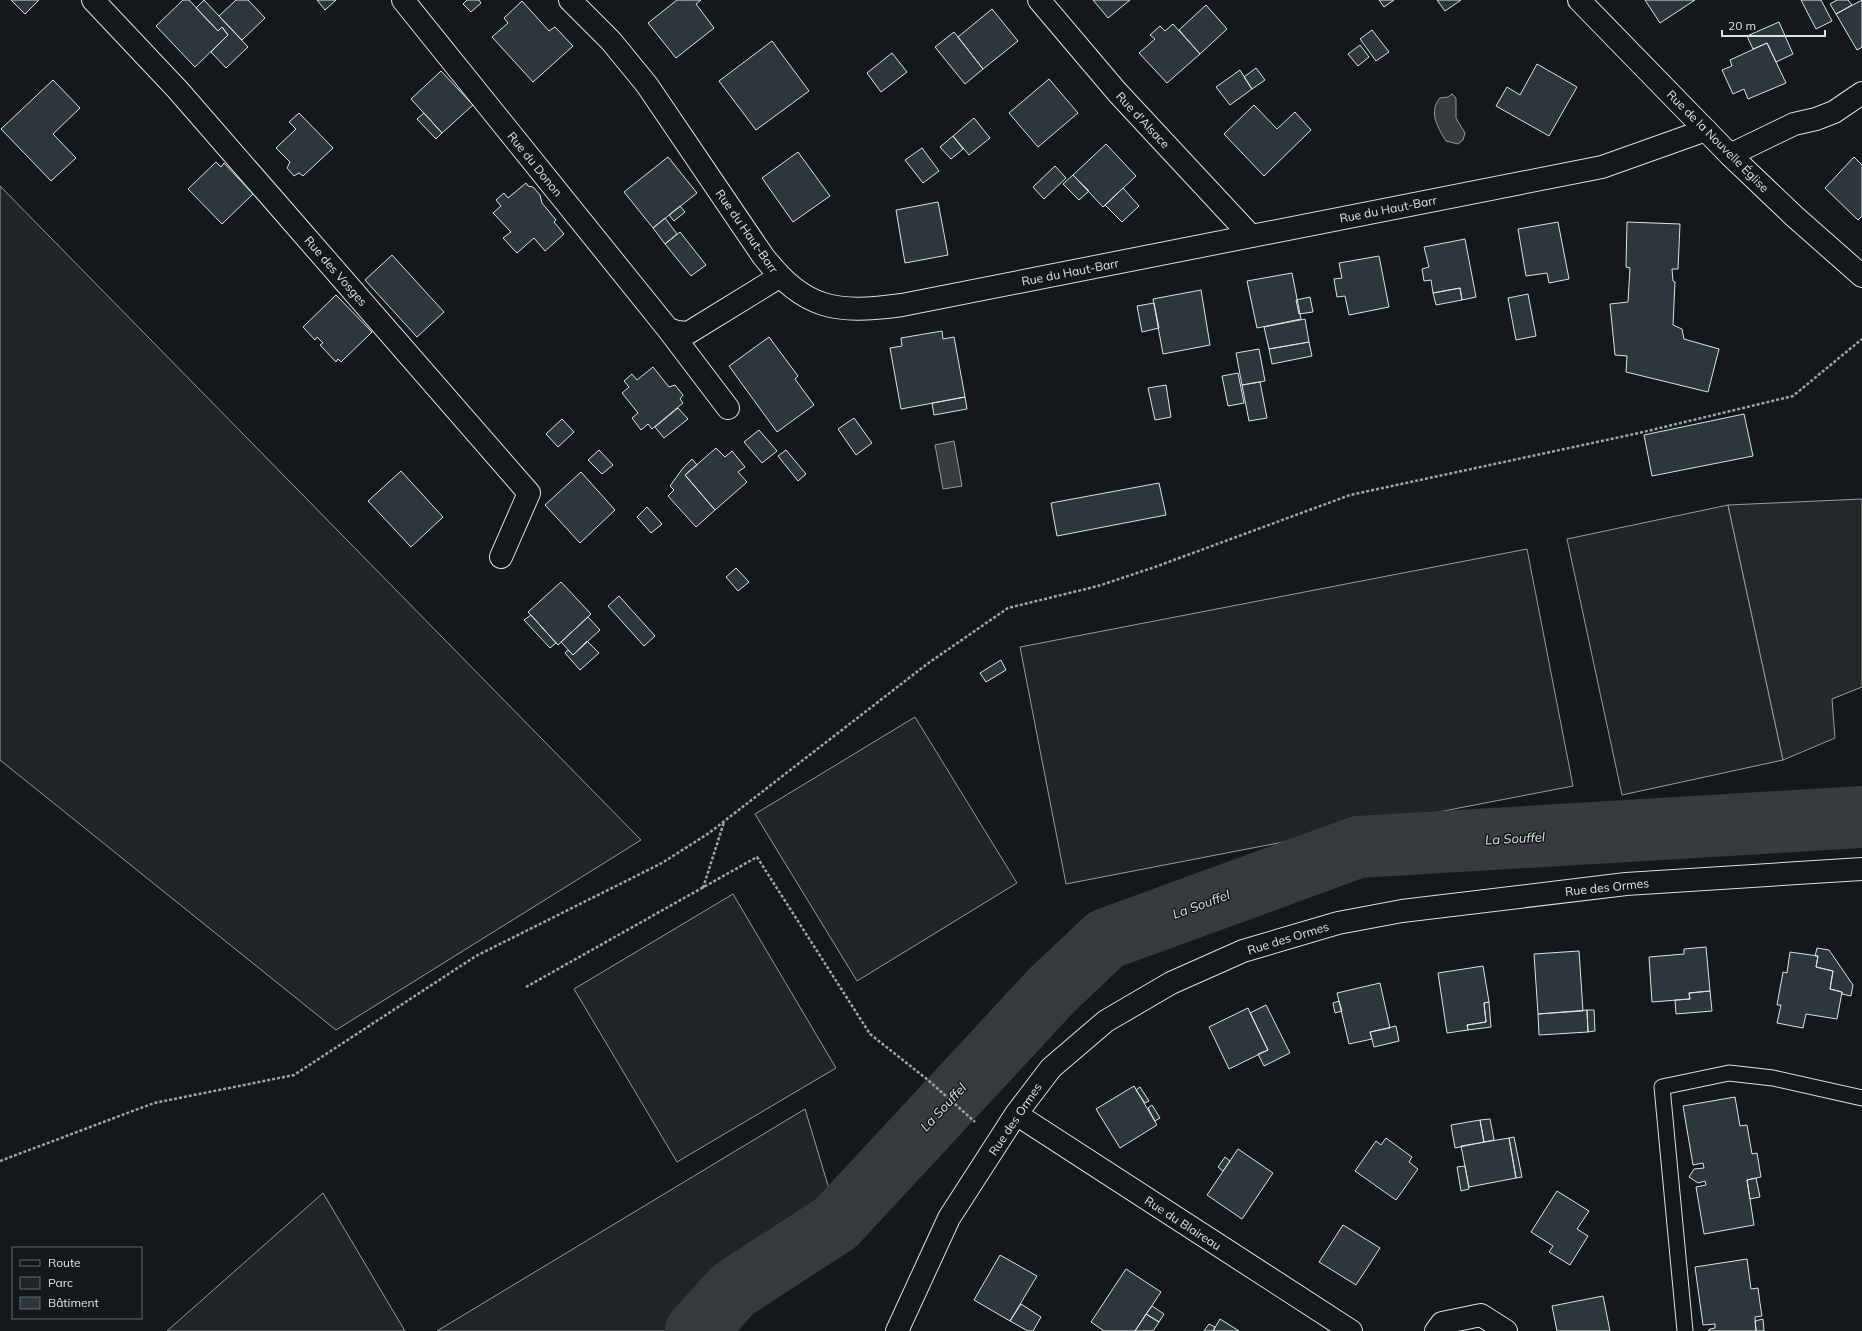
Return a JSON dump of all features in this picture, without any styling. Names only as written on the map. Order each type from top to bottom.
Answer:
[{"type":"street","name":"Rue des Vosges","points":[[93,0],[177,89],[529,493],[501,557]]},
{"type":"street","name":"Rue du Donon","points":[[403,0],[668,329],[728,408]]},
{"type":"street","name":"Rue du Haut-Barr","points":[[570,0],[611,41],[647,85],[763,256],[779,277],[796,292],[812,301],[834,308],[876,309],[910,304],[1602,167],[1706,130]]},
{"type":"street","name":"Rue d'Alsace","points":[[1039,0],[1117,92],[1251,236]]},
{"type":"street","name":"Rue de la Nouvelle Église","points":[[1579,0],[1730,155],[1794,216],[1862,276]]},
{"type":"street","points":[[1730,155],[1794,124],[1816,119],[1834,112],[1862,93]]},
{"type":"street","points":[[668,329],[688,333],[779,277]]},
{"type":"street","name":"Rue des Ormes","points":[[897,1331],[949,1218],[1016,1114],[1051,1068],[1106,1021],[1171,983],[1244,951],[1338,923],[1402,911],[1626,884],[1862,869]]},
{"type":"street","name":"Rue du Blaireau","points":[[1016,1114],[1351,1331]]},
{"type":"street","points":[[1436,1331],[1442,1323],[1481,1315],[1506,1331]]},
{"type":"lane","points":[[1684,1331],[1662,1087],[1729,1073],[1773,1078],[1862,1098]]},
{"type":"path","points":[[0,1161],[154,1102],[294,1075],[476,956],[662,863],[724,822],[927,664],[1008,608],[1105,584],[1350,495],[1639,434],[1793,396],[1862,339]]},
{"type":"path","points":[[703,888],[724,822]]},
{"type":"path","points":[[526,988],[757,858],[870,1034],[928,1080],[966,1115]]},
{"type":"green space","points":[[0,186],[641,840],[336,1030],[0,760]]},
{"type":"green space","points":[[1728,505],[1783,760],[1622,795],[1567,539]]},
{"type":"green space","points":[[1527,549],[1573,786],[1066,884],[1020,647]]},
{"type":"green space","points":[[915,717],[1017,883],[857,981],[755,814]]},
{"type":"green space","points":[[733,894],[836,1068],[677,1162],[574,989]]},
{"type":"green space","points":[[805,1109],[833,1202],[717,1282],[711,1331],[437,1331]]},
{"type":"green space","points":[[323,1193],[405,1331],[167,1331]]},
{"type":"shaded area","points":[[1452,94],[1456,98],[1456,118],[1465,133],[1463,140],[1458,144],[1446,141],[1437,125],[1435,114],[1436,103],[1440,98],[1448,97]]},
{"type":"shaded area","points":[[954,441],[962,486],[943,489],[935,445]]},
{"type":"shaded area","points":[[1862,499],[1862,687],[1832,699],[1835,738],[1783,760],[1728,505]]},
{"type":"building","points":[[11,0],[39,0],[25,14]]},
{"type":"building","points":[[183,0],[189,0],[218,31],[222,27],[228,35],[195,67],[156,26]]},
{"type":"building","points":[[204,0],[248,47],[226,68],[211,52],[228,35],[222,27],[218,31],[196,8]]},
{"type":"building","points":[[236,0],[248,0],[265,18],[242,40],[219,16]]},
{"type":"building","points":[[317,0],[336,0],[325,10]]},
{"type":"building","points":[[467,0],[479,0],[481,3],[471,12],[463,4]]},
{"type":"building","points":[[677,0],[701,0],[696,4],[714,28],[676,58],[648,23]]},
{"type":"building","points":[[1093,0],[1130,0],[1108,18]]},
{"type":"building","points":[[1379,0],[1394,0],[1384,7]]},
{"type":"building","points":[[1437,0],[1461,0],[1445,11]]},
{"type":"building","points":[[1645,0],[1695,0],[1660,23]]},
{"type":"building","points":[[1801,0],[1821,0],[1832,21],[1816,29]]},
{"type":"building","points":[[1837,0],[1848,0],[1852,5],[1836,14],[1830,4]]},
{"type":"building","points":[[1862,0],[1862,47],[1857,50],[1836,14]]},
{"type":"building","points":[[522,1],[549,31],[555,27],[573,46],[533,82],[492,37],[508,23],[504,18]]},
{"type":"building","points":[[1206,5],[1227,29],[1200,54],[1179,30]]},
{"type":"building","points":[[992,9],[1018,41],[983,69],[958,37]]},
{"type":"building","points":[[1779,22],[1793,54],[1776,62],[1767,43],[1753,49],[1747,36]]},
{"type":"building","points":[[1173,24],[1200,54],[1167,83],[1139,53],[1155,39],[1150,35],[1160,26],[1165,31]]},
{"type":"building","points":[[1372,30],[1389,52],[1376,61],[1360,39]]},
{"type":"building","points":[[954,32],[983,69],[965,84],[935,47]]},
{"type":"building","points":[[772,41],[809,91],[756,130],[719,81]]},
{"type":"building","points":[[1767,43],[1786,83],[1748,99],[1744,89],[1733,94],[1722,70],[1732,66],[1730,60]]},
{"type":"building","points":[[1360,45],[1369,57],[1358,66],[1348,54]]},
{"type":"building","points":[[892,53],[907,72],[881,92],[867,73]]},
{"type":"building","points":[[1537,64],[1577,87],[1549,136],[1496,106],[1507,87],[1520,95]]},
{"type":"building","points":[[1256,68],[1265,80],[1252,89],[1244,77]]},
{"type":"building","points":[[1240,70],[1252,89],[1230,105],[1216,87]]},
{"type":"building","points":[[441,71],[473,105],[442,133],[411,99]]},
{"type":"building","points":[[1049,79],[1078,113],[1038,147],[1009,113]]},
{"type":"building","points":[[53,80],[80,108],[53,134],[76,158],[51,181],[1,129]]},
{"type":"building","points":[[1254,105],[1277,129],[1295,112],[1311,130],[1264,176],[1224,134]]},
{"type":"building","points":[[299,113],[333,148],[303,176],[299,173],[294,176],[287,168],[290,162],[276,148],[296,129],[289,122]]},
{"type":"building","points":[[424,113],[442,133],[436,139],[417,119]]},
{"type":"building","points":[[974,118],[990,138],[969,155],[953,136]]},
{"type":"building","points":[[953,136],[963,149],[951,159],[940,147]]},
{"type":"building","points":[[1106,144],[1136,176],[1103,207],[1073,175]]},
{"type":"building","points":[[922,148],[939,171],[923,183],[905,160]]},
{"type":"building","points":[[798,152],[830,196],[793,222],[762,178]]},
{"type":"building","points":[[668,157],[697,193],[653,228],[624,192]]},
{"type":"building","points":[[1854,157],[1862,165],[1862,216],[1858,220],[1825,188]]},
{"type":"building","points":[[216,162],[221,167],[224,163],[253,194],[222,224],[188,189]]},
{"type":"building","points":[[1055,166],[1066,178],[1044,199],[1033,187]]},
{"type":"building","points":[[1073,175],[1089,191],[1079,200],[1063,184]]},
{"type":"building","points":[[526,183],[528,186],[533,187],[540,195],[542,203],[556,220],[554,222],[564,234],[545,251],[534,238],[517,253],[503,238],[511,232],[493,213],[501,206],[496,200],[504,193],[508,198]]},
{"type":"building","points":[[1123,188],[1139,206],[1122,222],[1105,205]]},
{"type":"building","points":[[938,202],[948,255],[905,263],[896,210]]},
{"type":"building","points":[[680,206],[685,212],[674,221],[669,215]]},
{"type":"building","points":[[665,218],[677,234],[665,244],[653,228]]},
{"type":"building","points":[[1558,222],[1569,279],[1549,283],[1547,273],[1526,276],[1518,229]]},
{"type":"building","points":[[1627,222],[1680,224],[1678,269],[1672,269],[1673,281],[1675,282],[1673,325],[1682,329],[1684,339],[1719,349],[1708,392],[1626,372],[1627,356],[1615,355],[1610,304],[1628,302],[1630,268],[1626,267]]},
{"type":"building","points":[[680,232],[706,265],[691,276],[665,244]]},
{"type":"building","points":[[1465,239],[1476,297],[1462,300],[1460,288],[1433,293],[1431,280],[1424,281],[1422,269],[1429,267],[1424,247]]},
{"type":"building","points":[[392,255],[444,312],[417,337],[365,280]]},
{"type":"building","points":[[1379,256],[1389,307],[1349,315],[1345,296],[1337,297],[1334,279],[1342,278],[1339,263]]},
{"type":"building","points":[[1292,273],[1301,319],[1257,328],[1247,281]]},
{"type":"building","points":[[1460,288],[1462,300],[1436,305],[1433,293]]},
{"type":"building","points":[[1201,290],[1210,345],[1163,354],[1153,299]]},
{"type":"building","points":[[1528,294],[1536,336],[1516,340],[1508,298]]},
{"type":"building","points":[[336,295],[372,332],[341,362],[338,359],[336,362],[320,345],[323,343],[317,337],[315,340],[303,327]]},
{"type":"building","points":[[1310,297],[1313,312],[1299,314],[1296,300]]},
{"type":"building","points":[[1154,303],[1159,328],[1142,332],[1137,306]]},
{"type":"building","points":[[1305,319],[1309,342],[1269,349],[1264,327]]},
{"type":"building","points":[[942,331],[943,339],[954,337],[965,397],[901,409],[890,348],[902,346],[901,338]]},
{"type":"building","points":[[769,337],[798,376],[795,379],[814,405],[777,432],[729,366]]},
{"type":"building","points":[[1309,342],[1312,356],[1272,364],[1269,349]]},
{"type":"building","points":[[1259,349],[1265,381],[1242,385],[1236,353]]},
{"type":"building","points":[[653,367],[669,387],[675,385],[683,395],[680,399],[683,403],[652,429],[648,424],[641,430],[632,418],[638,413],[622,393],[629,387],[624,381],[632,374],[637,380]]},
{"type":"building","points":[[1238,373],[1244,403],[1228,406],[1222,376]]},
{"type":"building","points":[[1260,382],[1267,418],[1249,421],[1242,385]]},
{"type":"building","points":[[1166,385],[1171,417],[1155,420],[1148,388]]},
{"type":"building","points":[[965,397],[967,409],[934,415],[932,403]]},
{"type":"building","points":[[678,408],[688,419],[664,438],[655,427]]},
{"type":"building","points":[[1744,414],[1753,456],[1652,476],[1644,435]]},
{"type":"building","points":[[854,418],[872,443],[856,455],[838,429]]},
{"type":"building","points":[[562,419],[574,432],[558,447],[546,434]]},
{"type":"building","points":[[759,430],[777,451],[762,463],[744,442]]},
{"type":"building","points":[[716,448],[725,457],[732,451],[745,467],[738,472],[747,482],[715,510],[685,475]]},
{"type":"building","points":[[599,450],[613,465],[602,474],[588,460]]},
{"type":"building","points":[[786,450],[806,474],[798,481],[778,456]]},
{"type":"building","points":[[692,459],[697,465],[685,475],[715,510],[696,527],[668,496],[674,490],[670,486],[683,468]]},
{"type":"building","points":[[401,471],[443,517],[411,547],[368,501]]},
{"type":"building","points":[[581,472],[615,510],[580,543],[545,505]]},
{"type":"building","points":[[1159,483],[1166,515],[1057,536],[1051,503]]},
{"type":"building","points":[[647,507],[662,524],[651,533],[637,517]]},
{"type":"building","points":[[736,568],[749,582],[738,591],[726,577]]},
{"type":"building","points":[[561,582],[591,614],[558,645],[528,612]]},
{"type":"building","points":[[619,596],[655,636],[644,646],[608,606]]},
{"type":"building","points":[[531,615],[556,643],[550,648],[524,620]]},
{"type":"building","points":[[588,617],[600,630],[573,655],[561,642]]},
{"type":"building","points":[[587,641],[599,653],[580,670],[565,653],[568,650],[573,655]]},
{"type":"building","points":[[1001,660],[1006,670],[986,682],[980,673]]},
{"type":"building","points":[[1706,947],[1710,991],[1689,993],[1690,999],[1652,1002],[1649,957],[1684,954],[1684,949]]},
{"type":"building","points":[[1817,948],[1829,950],[1853,985],[1851,996],[1830,989],[1833,971],[1816,967],[1818,956],[1815,956]]},
{"type":"building","points":[[1579,951],[1583,1011],[1538,1014],[1534,954]]},
{"type":"building","points":[[1790,952],[1818,956],[1816,967],[1833,971],[1830,989],[1842,992],[1837,1019],[1806,1014],[1803,1028],[1777,1023],[1781,1005],[1777,1005],[1783,972],[1787,973]]},
{"type":"building","points":[[1483,966],[1489,1002],[1484,1003],[1486,1022],[1467,1025],[1468,1030],[1447,1033],[1438,973]]},
{"type":"building","points":[[1380,983],[1390,1028],[1370,1032],[1372,1039],[1349,1044],[1337,993]]},
{"type":"building","points":[[1710,991],[1712,1011],[1676,1014],[1675,1000],[1690,999],[1689,993]]},
{"type":"building","points":[[1339,1001],[1342,1011],[1335,1013],[1333,1003]]},
{"type":"building","points":[[1489,1002],[1491,1027],[1468,1030],[1467,1025],[1486,1022],[1484,1003]]},
{"type":"building","points":[[1266,1005],[1290,1053],[1264,1066],[1258,1054],[1268,1050],[1250,1013]]},
{"type":"building","points":[[1248,1008],[1268,1050],[1229,1069],[1209,1027]]},
{"type":"building","points":[[1587,1010],[1588,1032],[1539,1035],[1538,1014]]},
{"type":"building","points":[[1587,1010],[1594,1010],[1595,1031],[1588,1032]]},
{"type":"building","points":[[1396,1026],[1399,1041],[1374,1047],[1370,1032]]},
{"type":"building","points":[[1134,1086],[1157,1125],[1120,1148],[1096,1109]]},
{"type":"building","points":[[1140,1087],[1149,1101],[1145,1103],[1136,1090]]},
{"type":"building","points":[[1735,1097],[1740,1126],[1747,1125],[1752,1154],[1757,1153],[1761,1177],[1747,1180],[1754,1225],[1704,1234],[1696,1187],[1706,1185],[1705,1181],[1698,1183],[1689,1177],[1694,1169],[1704,1168],[1703,1163],[1693,1165],[1683,1106]]},
{"type":"building","points":[[1152,1105],[1160,1118],[1155,1121],[1148,1108]]},
{"type":"building","points":[[1490,1119],[1494,1140],[1484,1142],[1480,1120]]},
{"type":"building","points":[[1480,1120],[1484,1142],[1455,1148],[1451,1125]]},
{"type":"building","points":[[1514,1137],[1522,1177],[1516,1178],[1509,1138]]},
{"type":"building","points":[[1386,1138],[1412,1157],[1409,1162],[1418,1169],[1396,1200],[1355,1171],[1376,1141],[1381,1145]]},
{"type":"building","points":[[1509,1138],[1516,1178],[1469,1187],[1461,1146]]},
{"type":"building","points":[[1238,1149],[1273,1173],[1242,1219],[1207,1195]]},
{"type":"building","points":[[1225,1157],[1230,1161],[1223,1171],[1218,1167]]},
{"type":"building","points":[[1465,1166],[1469,1189],[1461,1191],[1457,1167]]},
{"type":"building","points":[[1756,1178],[1760,1197],[1750,1199],[1747,1180]]},
{"type":"building","points":[[1557,1191],[1589,1211],[1577,1229],[1588,1236],[1570,1265],[1549,1252],[1553,1246],[1531,1232]]},
{"type":"building","points":[[1343,1225],[1380,1248],[1356,1285],[1319,1262]]},
{"type":"building","points":[[1000,1255],[1037,1276],[1010,1321],[974,1300]]},
{"type":"building","points":[[1747,1259],[1751,1289],[1758,1288],[1762,1316],[1755,1317],[1756,1331],[1708,1331],[1715,1328],[1715,1324],[1703,1325],[1695,1267]]},
{"type":"building","points":[[1126,1269],[1161,1292],[1135,1331],[1104,1331],[1091,1322]]},
{"type":"building","points":[[1603,1296],[1610,1331],[1557,1331],[1552,1306]]},
{"type":"building","points":[[1021,1304],[1041,1317],[1033,1331],[1028,1331],[1010,1321]]},
{"type":"building","points":[[1152,1306],[1164,1314],[1159,1322],[1146,1314]]},
{"type":"building","points":[[1146,1314],[1159,1322],[1153,1331],[1135,1331]]},
{"type":"building","points":[[1220,1319],[1239,1331],[1213,1331]]},
{"type":"building","points":[[1763,1319],[1764,1331],[1756,1331],[1755,1321]]},
{"type":"building","points":[[1209,1324],[1215,1327],[1213,1331],[1204,1331]]},
{"type":"waterway","name":"La Souffel","points":[[696,1331],[733,1290],[836,1223],[1052,990],[1106,939],[1358,847],[1862,817]]}]
